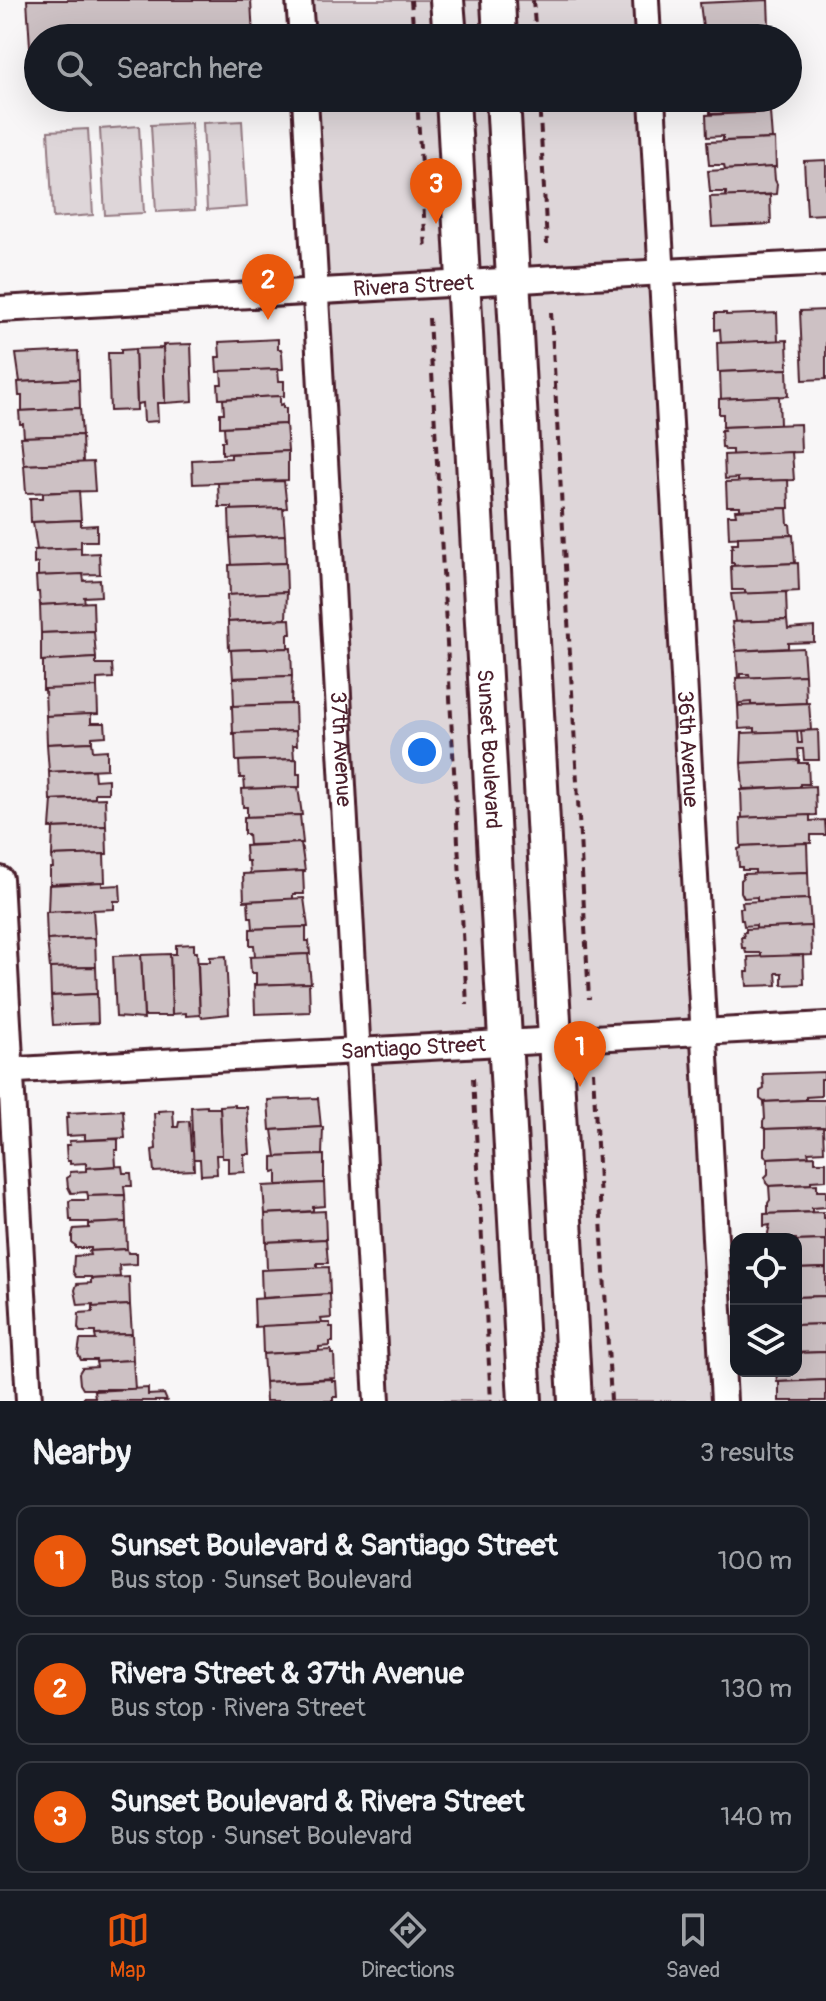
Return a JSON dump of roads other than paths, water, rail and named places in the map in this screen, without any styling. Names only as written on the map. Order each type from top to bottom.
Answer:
[{"type":"main road","points":[[447,0],[449,24]]},
{"type":"main road","points":[[498,0],[499,24]]},
{"type":"main road","name":"Sunset Boulevard","points":[[454,112],[525,1401]]},
{"type":"main road","points":[[504,112],[575,1401]]},
{"type":"street","points":[[299,0],[301,24]]},
{"type":"street","points":[[646,0],[647,24]]},
{"type":"street","name":"37th Avenue","points":[[306,112],[377,1401]]},
{"type":"street","name":"36th Avenue","points":[[653,112],[724,1401]]},
{"type":"street","name":"Rivera Street","points":[[0,309],[826,263]]},
{"type":"street","points":[[0,879],[5,1070],[29,1401]]},
{"type":"street","name":"Santiago Street","points":[[5,1070],[826,1025]]},
{"type":"place","name":"Sunset Boulevard & Rivera Street","points":[[436,224]]},
{"type":"place","name":"Rivera Street & 37th Avenue","points":[[268,320]]},
{"type":"place","name":"Sunset Boulevard & Santiago Street","points":[[580,1087]]}]
